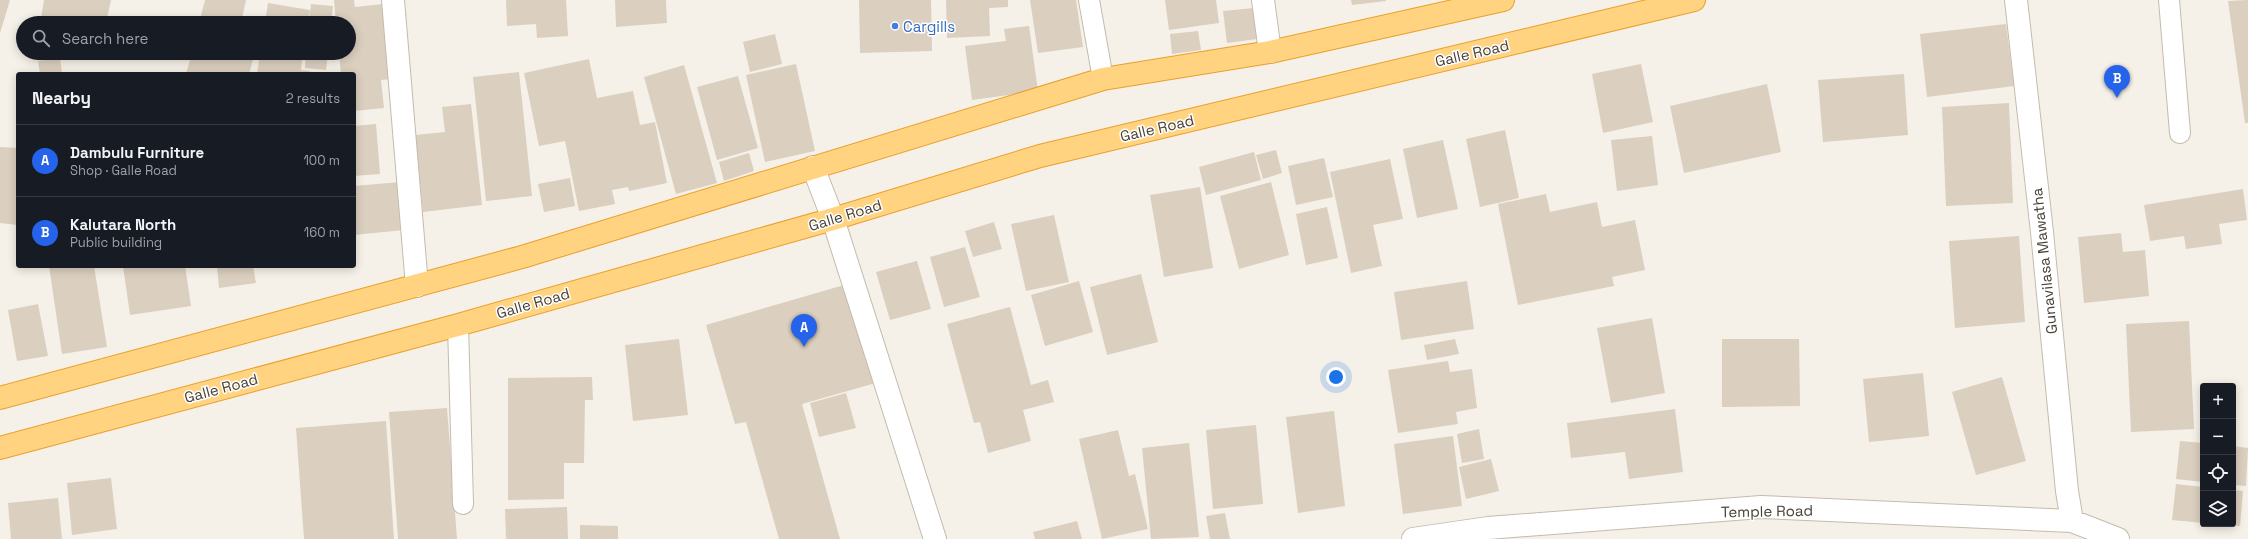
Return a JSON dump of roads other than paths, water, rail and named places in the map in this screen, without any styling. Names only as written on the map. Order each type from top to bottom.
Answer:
[{"type":"highway","points":[[0,398],[522,257],[1103,79],[1270,52],[1503,0]]},
{"type":"highway","name":"Galle Road","points":[[0,448],[458,325],[833,219],[1040,156],[1694,0]]},
{"type":"street","points":[[393,0],[417,286]]},
{"type":"street","points":[[1263,0],[1270,52]]},
{"type":"street","name":"Gunavilasa Mawatha","points":[[2016,0],[2041,224],[2067,490],[2072,521]]},
{"type":"street","points":[[813,167],[833,219],[935,539]]},
{"type":"street","name":"Temple Road","points":[[1413,539],[1488,528],[1761,507],[2072,521],[2118,539]]},
{"type":"lane","points":[[1089,0],[1103,79]]},
{"type":"lane","points":[[2169,0],[2180,133]]},
{"type":"lane","points":[[458,325],[463,504]]},
{"type":"place","name":"Cargills","points":[[895,26]]},
{"type":"place","name":"Kalutara North","points":[[2117,98]]},
{"type":"place","name":"Dambulu Furniture","points":[[804,347]]}]
